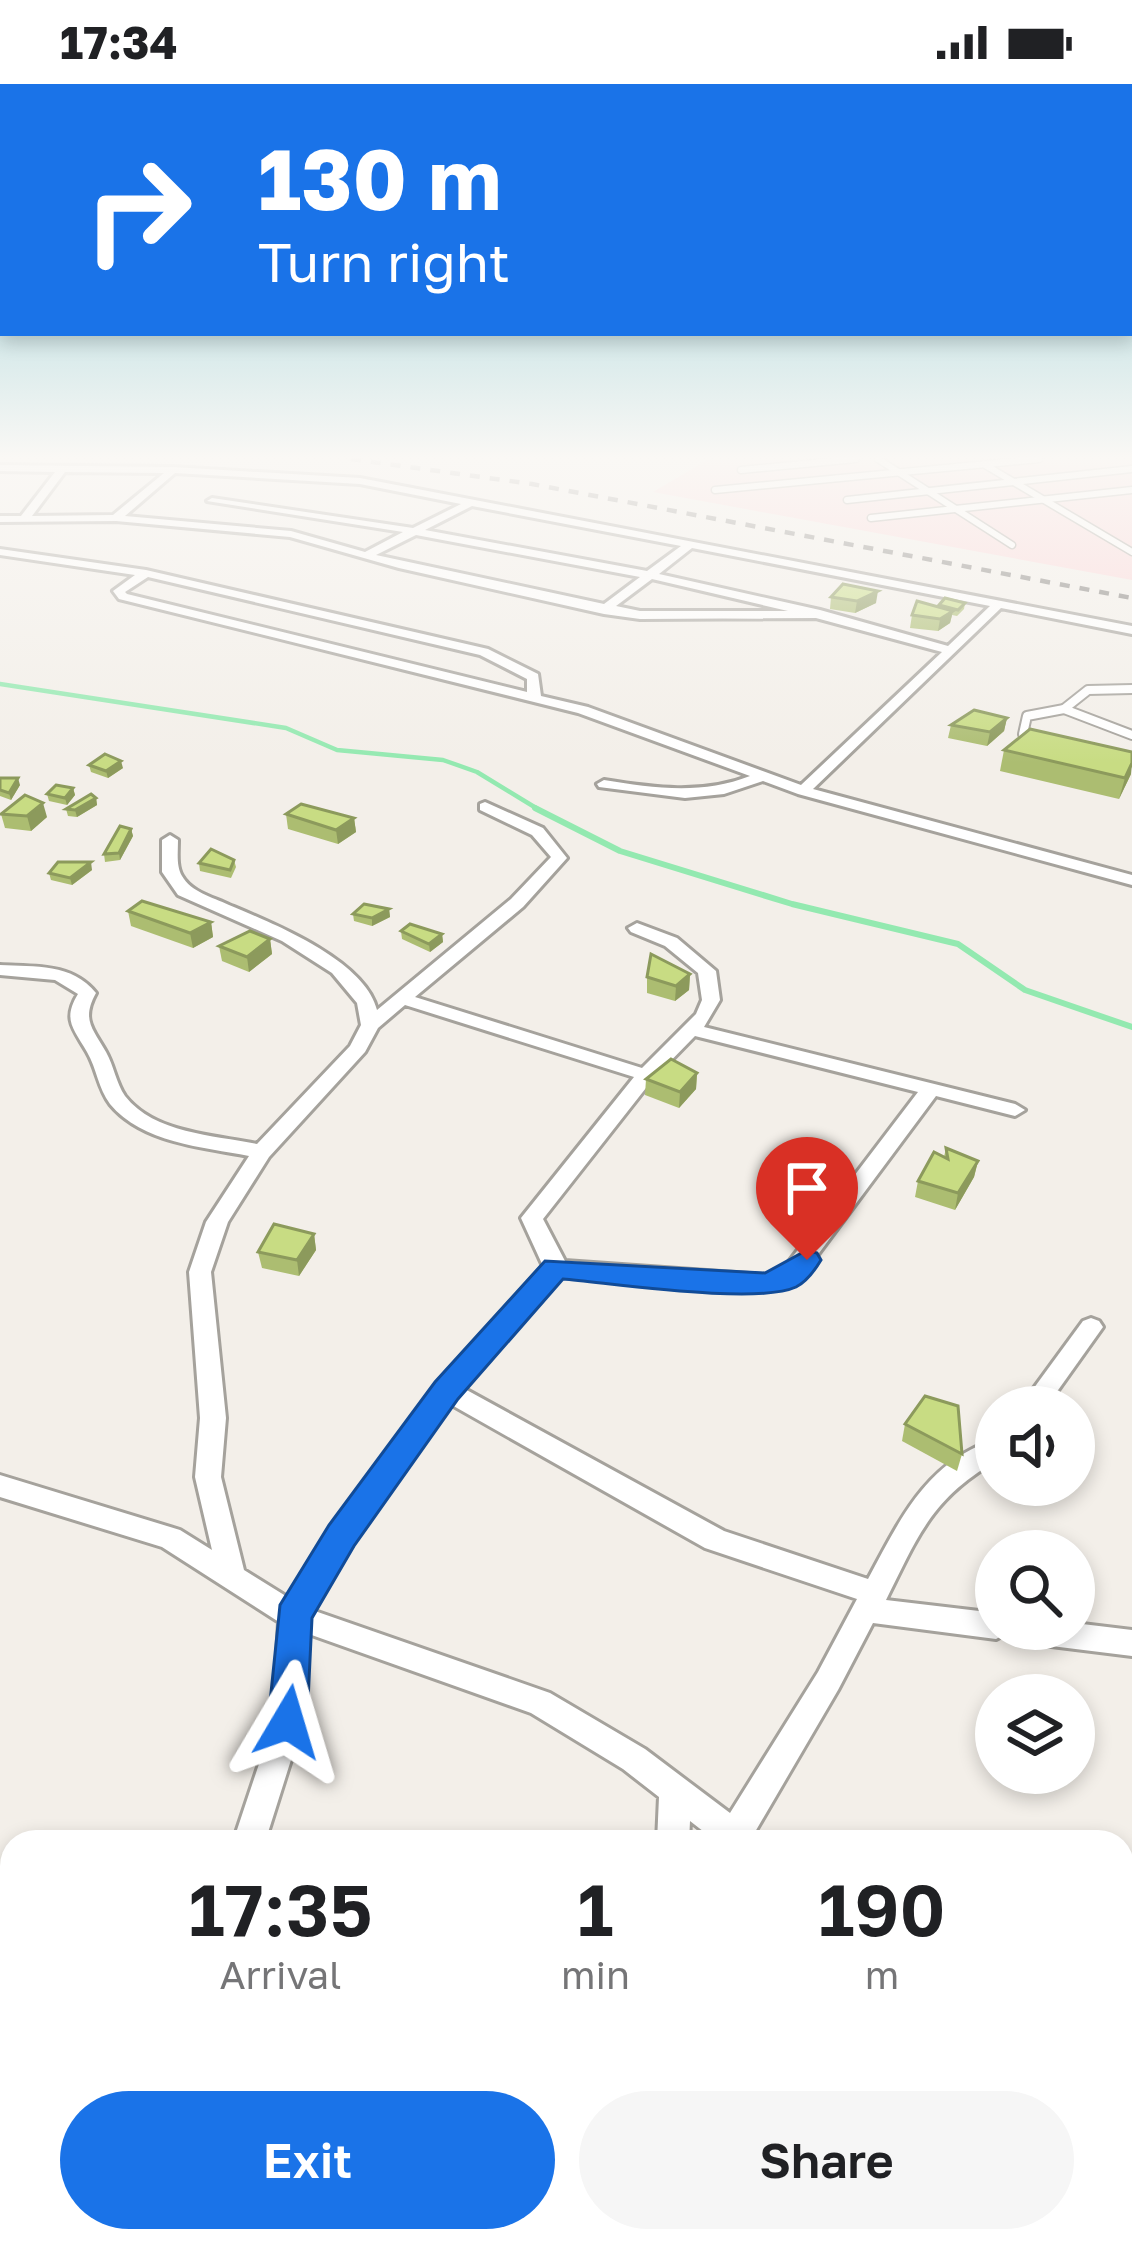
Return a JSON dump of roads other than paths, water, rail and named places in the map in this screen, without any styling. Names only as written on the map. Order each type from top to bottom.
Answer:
[{"type":"street","points":[[57,560],[146,573],[484,652],[533,676],[534,699]]},
{"type":"street","points":[[383,560],[604,610],[712,616],[820,614]]},
{"type":"street","points":[[564,560],[820,614],[950,650]]},
{"type":"street","points":[[604,610],[669,560]]},
{"type":"street","points":[[778,560],[1132,630]]},
{"type":"street","points":[[146,573],[125,584],[119,591],[123,597],[583,710],[802,791],[1132,880]]},
{"type":"street","points":[[802,791],[999,604]]},
{"type":"street","points":[[604,784],[666,796],[707,794],[764,776]]},
{"type":"street","points":[[232,1577],[208,1477],[213,1418],[200,1272],[217,1222],[262,1151],[358,1048],[370,1025],[517,903],[559,858],[554,845],[538,833],[485,807]]},
{"type":"street","points":[[170,840],[170,872],[184,891],[287,937],[338,970],[366,1002],[370,1025]]},
{"type":"street","points":[[253,1830],[288,1722],[293,1616],[341,1535],[446,1390],[555,1268],[554,1255],[533,1232],[532,1218],[646,1075],[693,1030],[711,1000],[707,971],[671,942],[637,928]]},
{"type":"street","points":[[0,970],[62,975],[80,983],[87,993],[75,1016],[77,1029],[99,1057],[119,1103],[148,1125],[262,1151]]},
{"type":"street","points":[[404,999],[646,1075]]},
{"type":"street","points":[[693,1030],[1015,1110]]},
{"type":"street","points":[[555,1268],[744,1282],[788,1278],[931,1090]]},
{"type":"street","points":[[1048,1386],[1091,1328]]},
{"type":"street","points":[[446,1390],[716,1540],[872,1602],[975,1622]]},
{"type":"street","points":[[744,1830],[921,1506],[957,1471],[975,1461]]},
{"type":"street","points":[[0,1486],[170,1538],[293,1616],[540,1703],[593,1731],[728,1830]]},
{"type":"street","points":[[1095,1638],[1132,1643]]},
{"type":"street","points":[[673,1830],[675,1787]]},
{"type":"lane","points":[[1064,709],[1088,690],[1132,688]]},
{"type":"lane","points":[[1048,745],[1023,734],[1022,725],[1036,711],[1064,709],[1132,735]]},
{"type":"waterway","points":[[0,684],[286,728],[337,750],[443,760],[477,772],[541,811]]},
{"type":"waterway","points":[[535,808],[620,851],[792,904],[958,944],[1025,990],[1132,1027]]},
{"type":"railway","points":[[933,560],[1132,598]]}]
